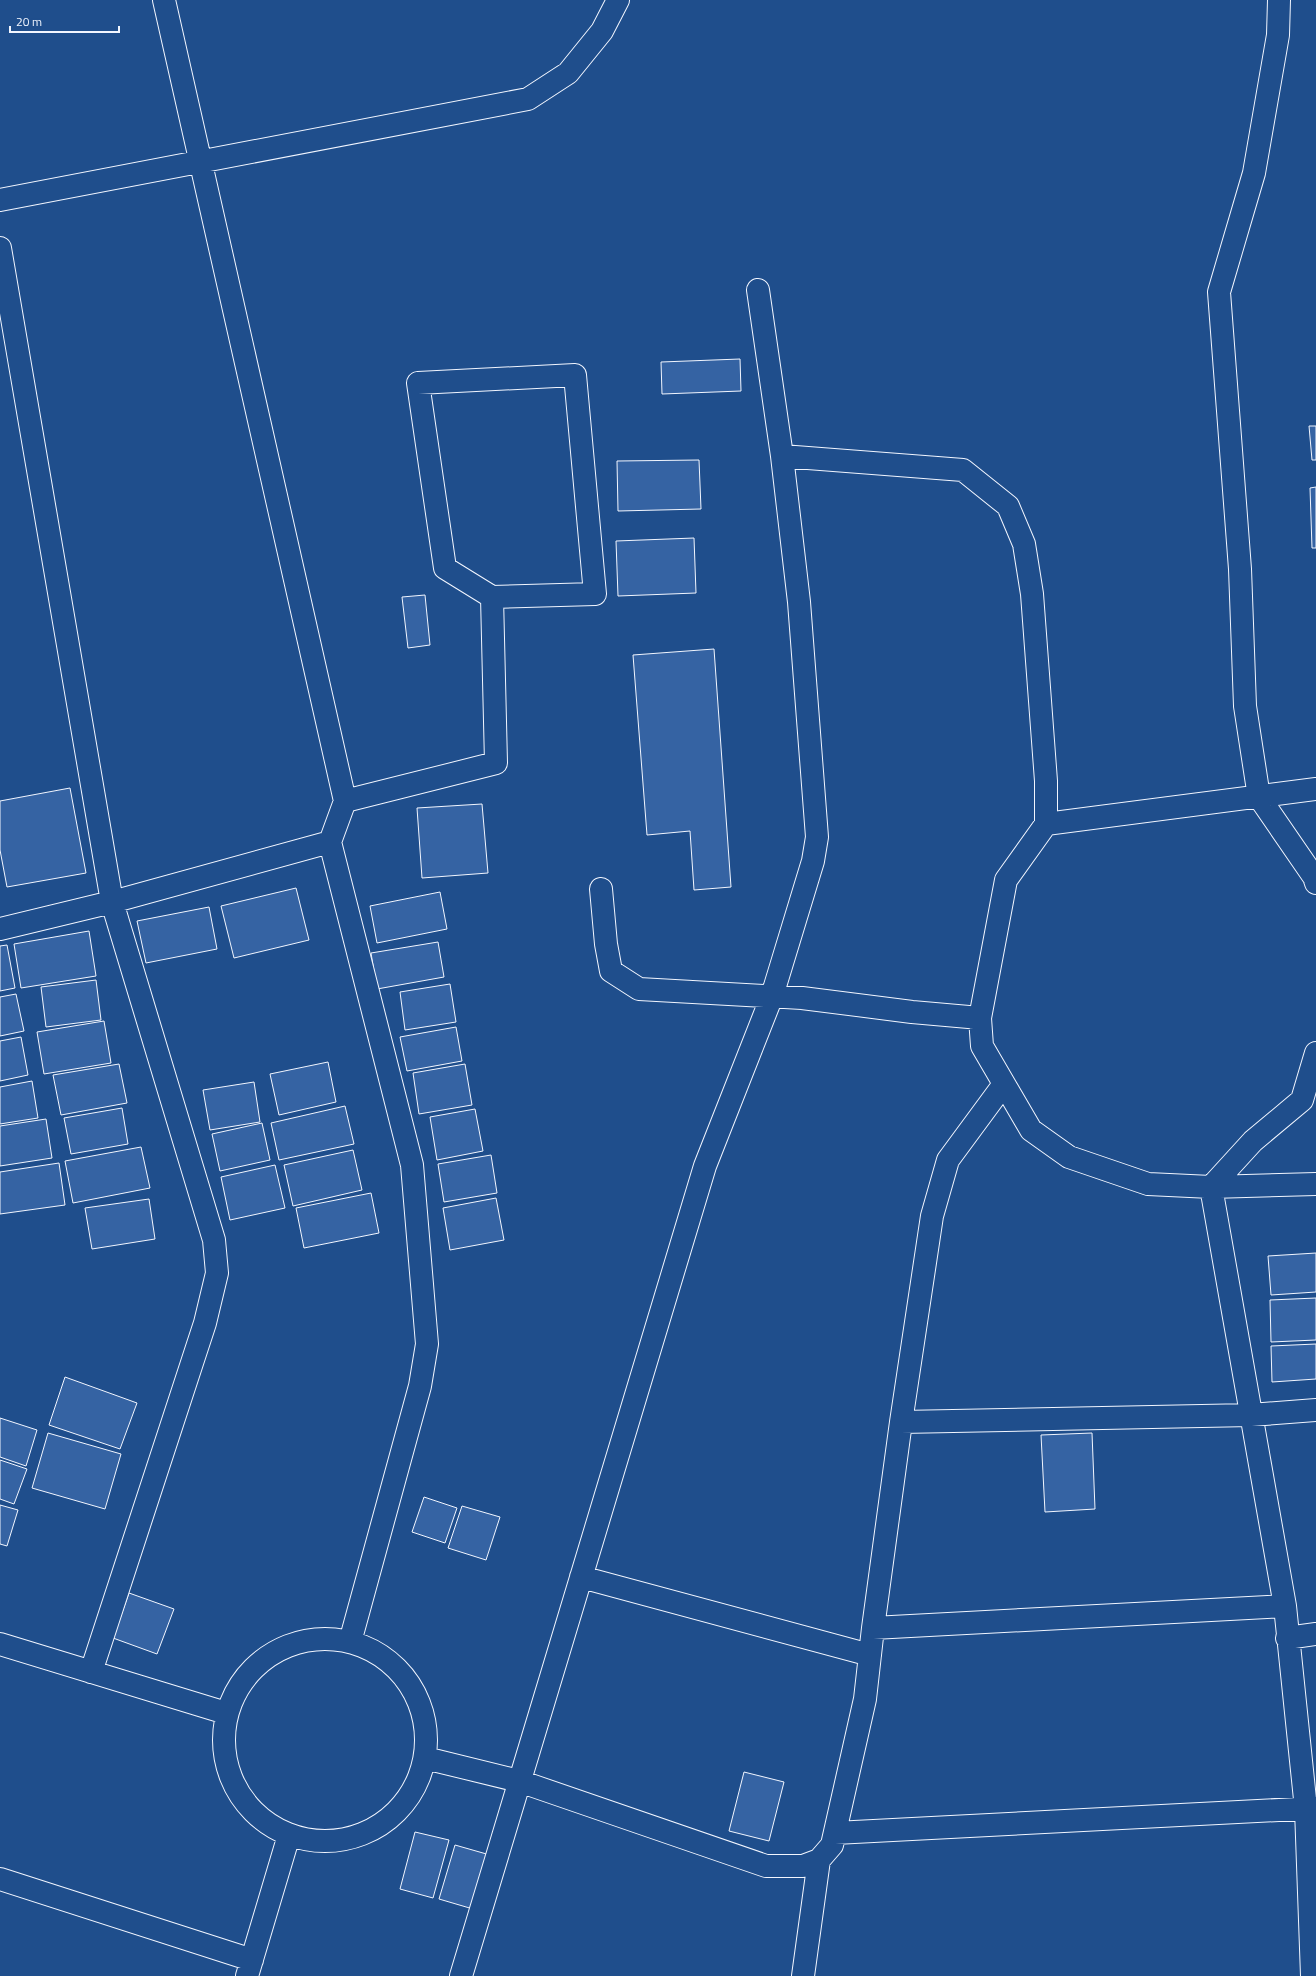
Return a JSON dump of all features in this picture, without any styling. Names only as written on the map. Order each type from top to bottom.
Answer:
[{"type":"street","points":[[164,0],[345,801],[330,842],[412,1165],[427,1344],[420,1386],[350,1642]]},
{"type":"street","points":[[0,200],[528,99],[568,72],[602,31],[618,0]]},
{"type":"street","points":[[1279,0],[1278,35],[1254,173],[1219,292],[1240,569],[1245,706],[1259,797],[1314,877],[1316,884]]},
{"type":"street","points":[[0,248],[112,902],[214,1240],[217,1273],[205,1324],[91,1672]]},
{"type":"street","points":[[461,1976],[705,1166],[772,996],[813,861],[817,837],[799,602],[782,456],[758,290]]},
{"type":"street","points":[[575,374],[596,594],[492,597],[445,568],[418,383],[575,374]]},
{"type":"street","points":[[782,456],[963,470],[1008,506],[1024,544],[1032,594],[1046,787],[1046,824],[1006,880],[980,1018],[982,1046],[1031,1130],[1069,1158],[1148,1184],[1211,1187],[1316,1184]]},
{"type":"street","points":[[345,801],[496,763],[492,597]]},
{"type":"street","points":[[1046,824],[1316,789]]},
{"type":"street","points":[[0,929],[112,902],[330,842]]},
{"type":"street","points":[[601,889],[606,944],[611,971],[639,989],[772,996],[980,1018]]},
{"type":"street","points":[[1211,1187],[1253,1141],[1302,1100],[1316,1053]]},
{"type":"street","points":[[425,1758],[519,1781],[766,1866],[803,1866],[819,1860],[832,1845],[859,1734],[865,1699],[873,1628],[901,1422],[932,1216],[948,1160],[1004,1084]]},
{"type":"street","points":[[1211,1187],[1285,1606],[1287,1638],[1311,1809],[1312,1976]]},
{"type":"street","points":[[901,1422],[1251,1415],[1316,1410]]},
{"type":"street","points":[[581,1577],[870,1655]]},
{"type":"street","points":[[873,1628],[1285,1606]]},
{"type":"street","points":[[1287,1638],[1316,1634]]},
{"type":"street","points":[[333,1638],[361,1645],[386,1659],[407,1679],[421,1704],[427,1732],[425,1758],[415,1788],[398,1811],[374,1829],[347,1839],[317,1842],[288,1835],[262,1821],[242,1800],[228,1774],[222,1745],[226,1713],[236,1688],[254,1666],[278,1649],[305,1640],[333,1638]]},
{"type":"street","points":[[0,1644],[226,1713]]},
{"type":"street","points":[[835,1832],[1311,1809]]},
{"type":"street","points":[[0,1879],[249,1968],[288,1835]]},
{"type":"street","points":[[803,1976],[819,1860]]},
{"type":"building","points":[[740,359],[741,391],[662,394],[661,362]]},
{"type":"building","points":[[1309,426],[1316,426],[1316,460],[1312,460]]},
{"type":"building","points":[[699,460],[701,509],[618,511],[617,461]]},
{"type":"building","points":[[1316,487],[1316,548],[1312,548],[1310,488]]},
{"type":"building","points":[[694,538],[696,593],[618,596],[616,541]]},
{"type":"building","points":[[425,595],[430,645],[408,648],[402,597]]},
{"type":"building","points":[[714,649],[731,887],[694,890],[690,831],[647,835],[633,655]]},
{"type":"building","points":[[70,788],[86,873],[7,887],[0,850],[0,801]]},
{"type":"building","points":[[482,804],[488,873],[422,878],[417,808]]},
{"type":"building","points":[[296,888],[309,940],[234,958],[221,906]]},
{"type":"building","points":[[440,892],[447,929],[377,943],[370,906]]},
{"type":"building","points":[[209,907],[217,949],[146,963],[137,921]]},
{"type":"building","points":[[89,931],[96,976],[21,988],[14,944]]},
{"type":"building","points":[[438,942],[444,977],[377,989],[371,953]]},
{"type":"building","points":[[7,945],[15,988],[0,991],[0,946]]},
{"type":"building","points":[[96,980],[101,1020],[46,1027],[41,987]]},
{"type":"building","points":[[450,984],[456,1022],[405,1030],[400,992]]},
{"type":"building","points":[[16,994],[24,1031],[0,1036],[0,997]]},
{"type":"building","points":[[104,1021],[111,1063],[44,1074],[37,1032]]},
{"type":"building","points":[[456,1027],[462,1061],[407,1071],[400,1037]]},
{"type":"building","points":[[21,1037],[28,1075],[0,1081],[0,1041]]},
{"type":"building","points":[[328,1062],[336,1102],[279,1115],[270,1074]]},
{"type":"building","points":[[119,1064],[127,1103],[61,1115],[53,1075]]},
{"type":"building","points":[[465,1064],[472,1105],[419,1114],[413,1073]]},
{"type":"building","points":[[32,1081],[38,1118],[0,1124],[0,1087]]},
{"type":"building","points":[[254,1082],[260,1122],[210,1130],[203,1090]]},
{"type":"building","points":[[345,1106],[354,1144],[279,1160],[271,1123]]},
{"type":"building","points":[[122,1108],[128,1144],[71,1154],[64,1118]]},
{"type":"building","points":[[475,1109],[483,1151],[437,1160],[430,1117]]},
{"type":"building","points":[[46,1119],[52,1158],[0,1166],[0,1126]]},
{"type":"building","points":[[262,1123],[270,1160],[220,1171],[212,1134]]},
{"type":"building","points":[[141,1147],[150,1188],[73,1203],[65,1161]]},
{"type":"building","points":[[353,1150],[362,1190],[293,1206],[284,1165]]},
{"type":"building","points":[[491,1155],[497,1193],[444,1202],[438,1164]]},
{"type":"building","points":[[59,1163],[65,1205],[0,1214],[0,1172]]},
{"type":"building","points":[[275,1165],[285,1208],[230,1220],[221,1177]]},
{"type":"building","points":[[371,1193],[379,1233],[304,1248],[296,1208]]},
{"type":"building","points":[[496,1198],[504,1240],[450,1250],[443,1208]]},
{"type":"building","points":[[149,1199],[155,1239],[92,1249],[85,1208]]},
{"type":"building","points":[[1316,1253],[1316,1292],[1271,1295],[1268,1256]]},
{"type":"building","points":[[1316,1298],[1316,1340],[1271,1342],[1270,1300]]},
{"type":"building","points":[[1316,1344],[1316,1379],[1272,1382],[1271,1346]]},
{"type":"building","points":[[65,1377],[137,1403],[120,1449],[49,1425]]},
{"type":"building","points":[[0,1418],[37,1430],[26,1466],[0,1457]]},
{"type":"building","points":[[48,1433],[121,1454],[105,1509],[32,1488]]},
{"type":"building","points":[[1092,1433],[1095,1509],[1045,1512],[1041,1435]]},
{"type":"building","points":[[0,1460],[27,1469],[14,1504],[0,1499]]},
{"type":"building","points":[[424,1497],[457,1508],[445,1543],[412,1532]]},
{"type":"building","points":[[0,1505],[18,1510],[7,1546],[0,1544]]},
{"type":"building","points":[[462,1506],[500,1517],[486,1560],[448,1548]]},
{"type":"building","points":[[129,1593],[174,1609],[157,1654],[113,1638]]},
{"type":"building","points":[[744,1772],[784,1782],[769,1841],[729,1831]]},
{"type":"building","points":[[415,1832],[449,1840],[433,1898],[400,1889]]},
{"type":"building","points":[[455,1845],[490,1855],[473,1909],[439,1899]]}]
